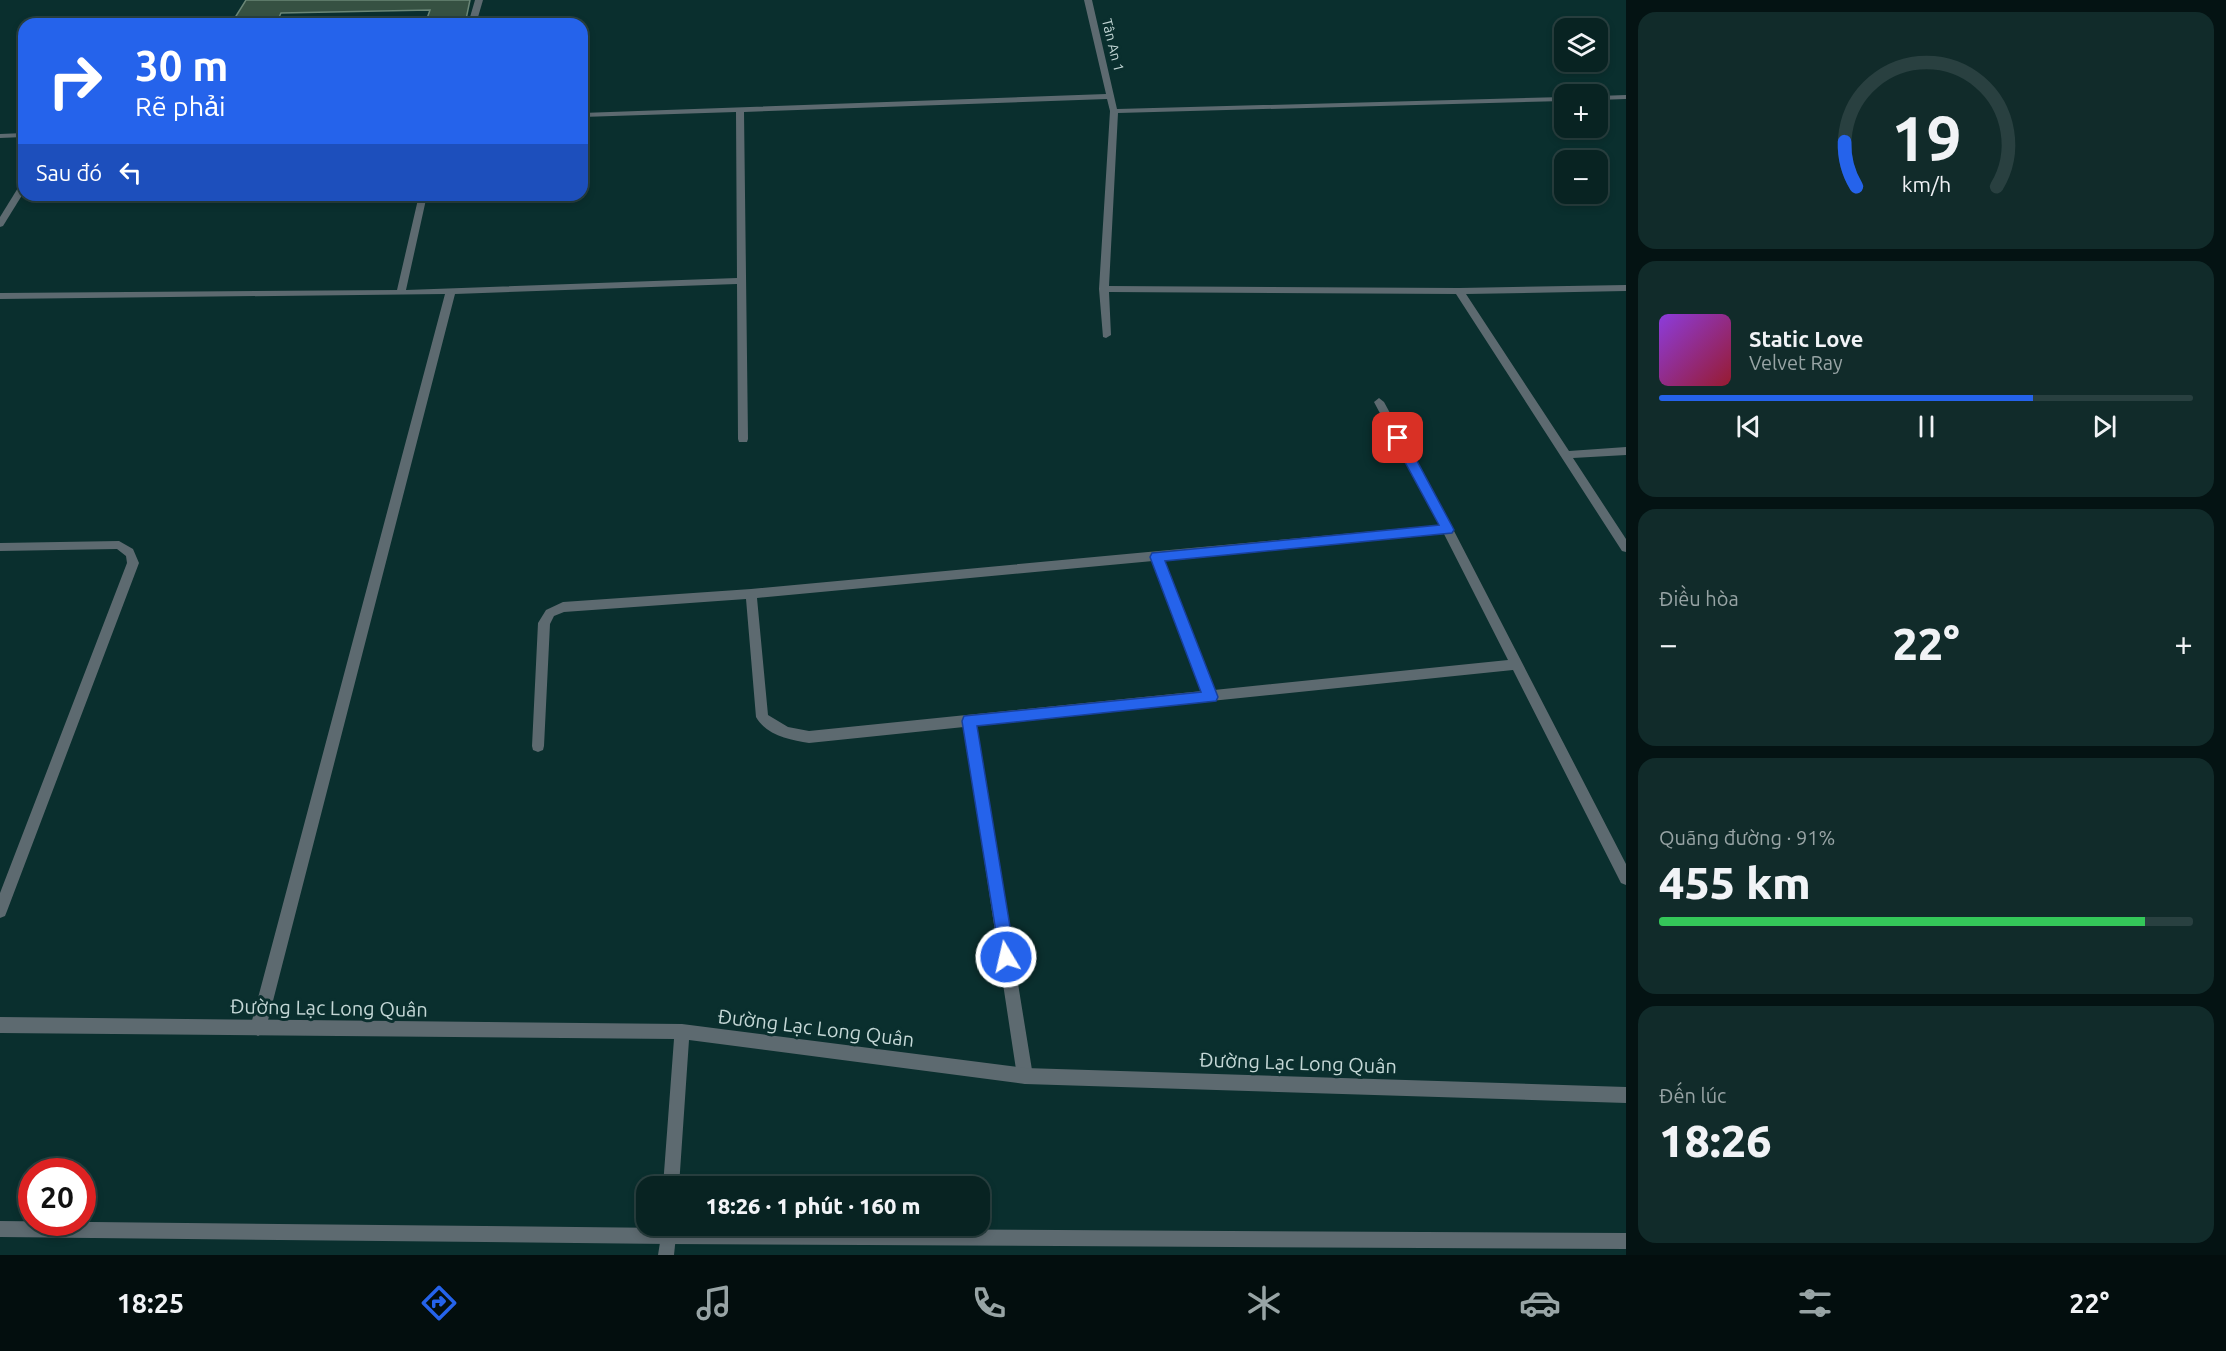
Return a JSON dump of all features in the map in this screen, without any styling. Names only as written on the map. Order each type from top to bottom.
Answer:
[{"type":"street","points":[[474,18],[480,0]]},
{"type":"street","name":"Tân An 1","points":[[1088,0],[1114,111],[1104,289],[1106,335]]},
{"type":"street","points":[[588,115],[1112,96]]},
{"type":"street","points":[[1608,98],[1626,97]]},
{"type":"street","points":[[1114,111],[1554,99]]},
{"type":"street","points":[[740,109],[743,440]]},
{"type":"street","points":[[0,136],[18,135]]},
{"type":"street","points":[[0,224],[18,195]]},
{"type":"street","points":[[401,293],[422,201]]},
{"type":"street","points":[[0,296],[401,293],[741,281]]},
{"type":"street","points":[[1104,289],[1459,291],[1626,288]]},
{"type":"street","points":[[258,1028],[450,291]]},
{"type":"street","points":[[1459,291],[1626,548]]},
{"type":"street","points":[[1379,402],[1448,530],[1626,878]]},
{"type":"street","points":[[1567,455],[1626,451]]},
{"type":"street","points":[[538,746],[544,623],[550,613],[563,606],[751,594],[1448,530]]},
{"type":"street","points":[[0,547],[119,545],[128,550],[133,562],[0,911]]},
{"type":"street","points":[[1157,557],[1210,697]]},
{"type":"street","points":[[751,594],[762,717],[775,729],[791,735],[808,737],[1517,664]]},
{"type":"street","points":[[969,721],[1025,1076]]},
{"type":"street","name":"Đường Lạc Long Quân","points":[[0,1025],[682,1032],[1025,1076],[1626,1095]]},
{"type":"street","points":[[672,1176],[682,1032]]},
{"type":"street","points":[[0,1229],[636,1231]]},
{"type":"street","points":[[990,1234],[1626,1241]]},
{"type":"street","points":[[666,1255],[668,1236]]},
{"type":"building","points":[[246,0],[470,0],[466,18],[427,18],[430,10],[281,13],[279,18],[235,18]]},
{"type":"route","points":[[1006,957],[969,721],[1210,697],[1157,557],[1448,530],[1398,438]]}]
